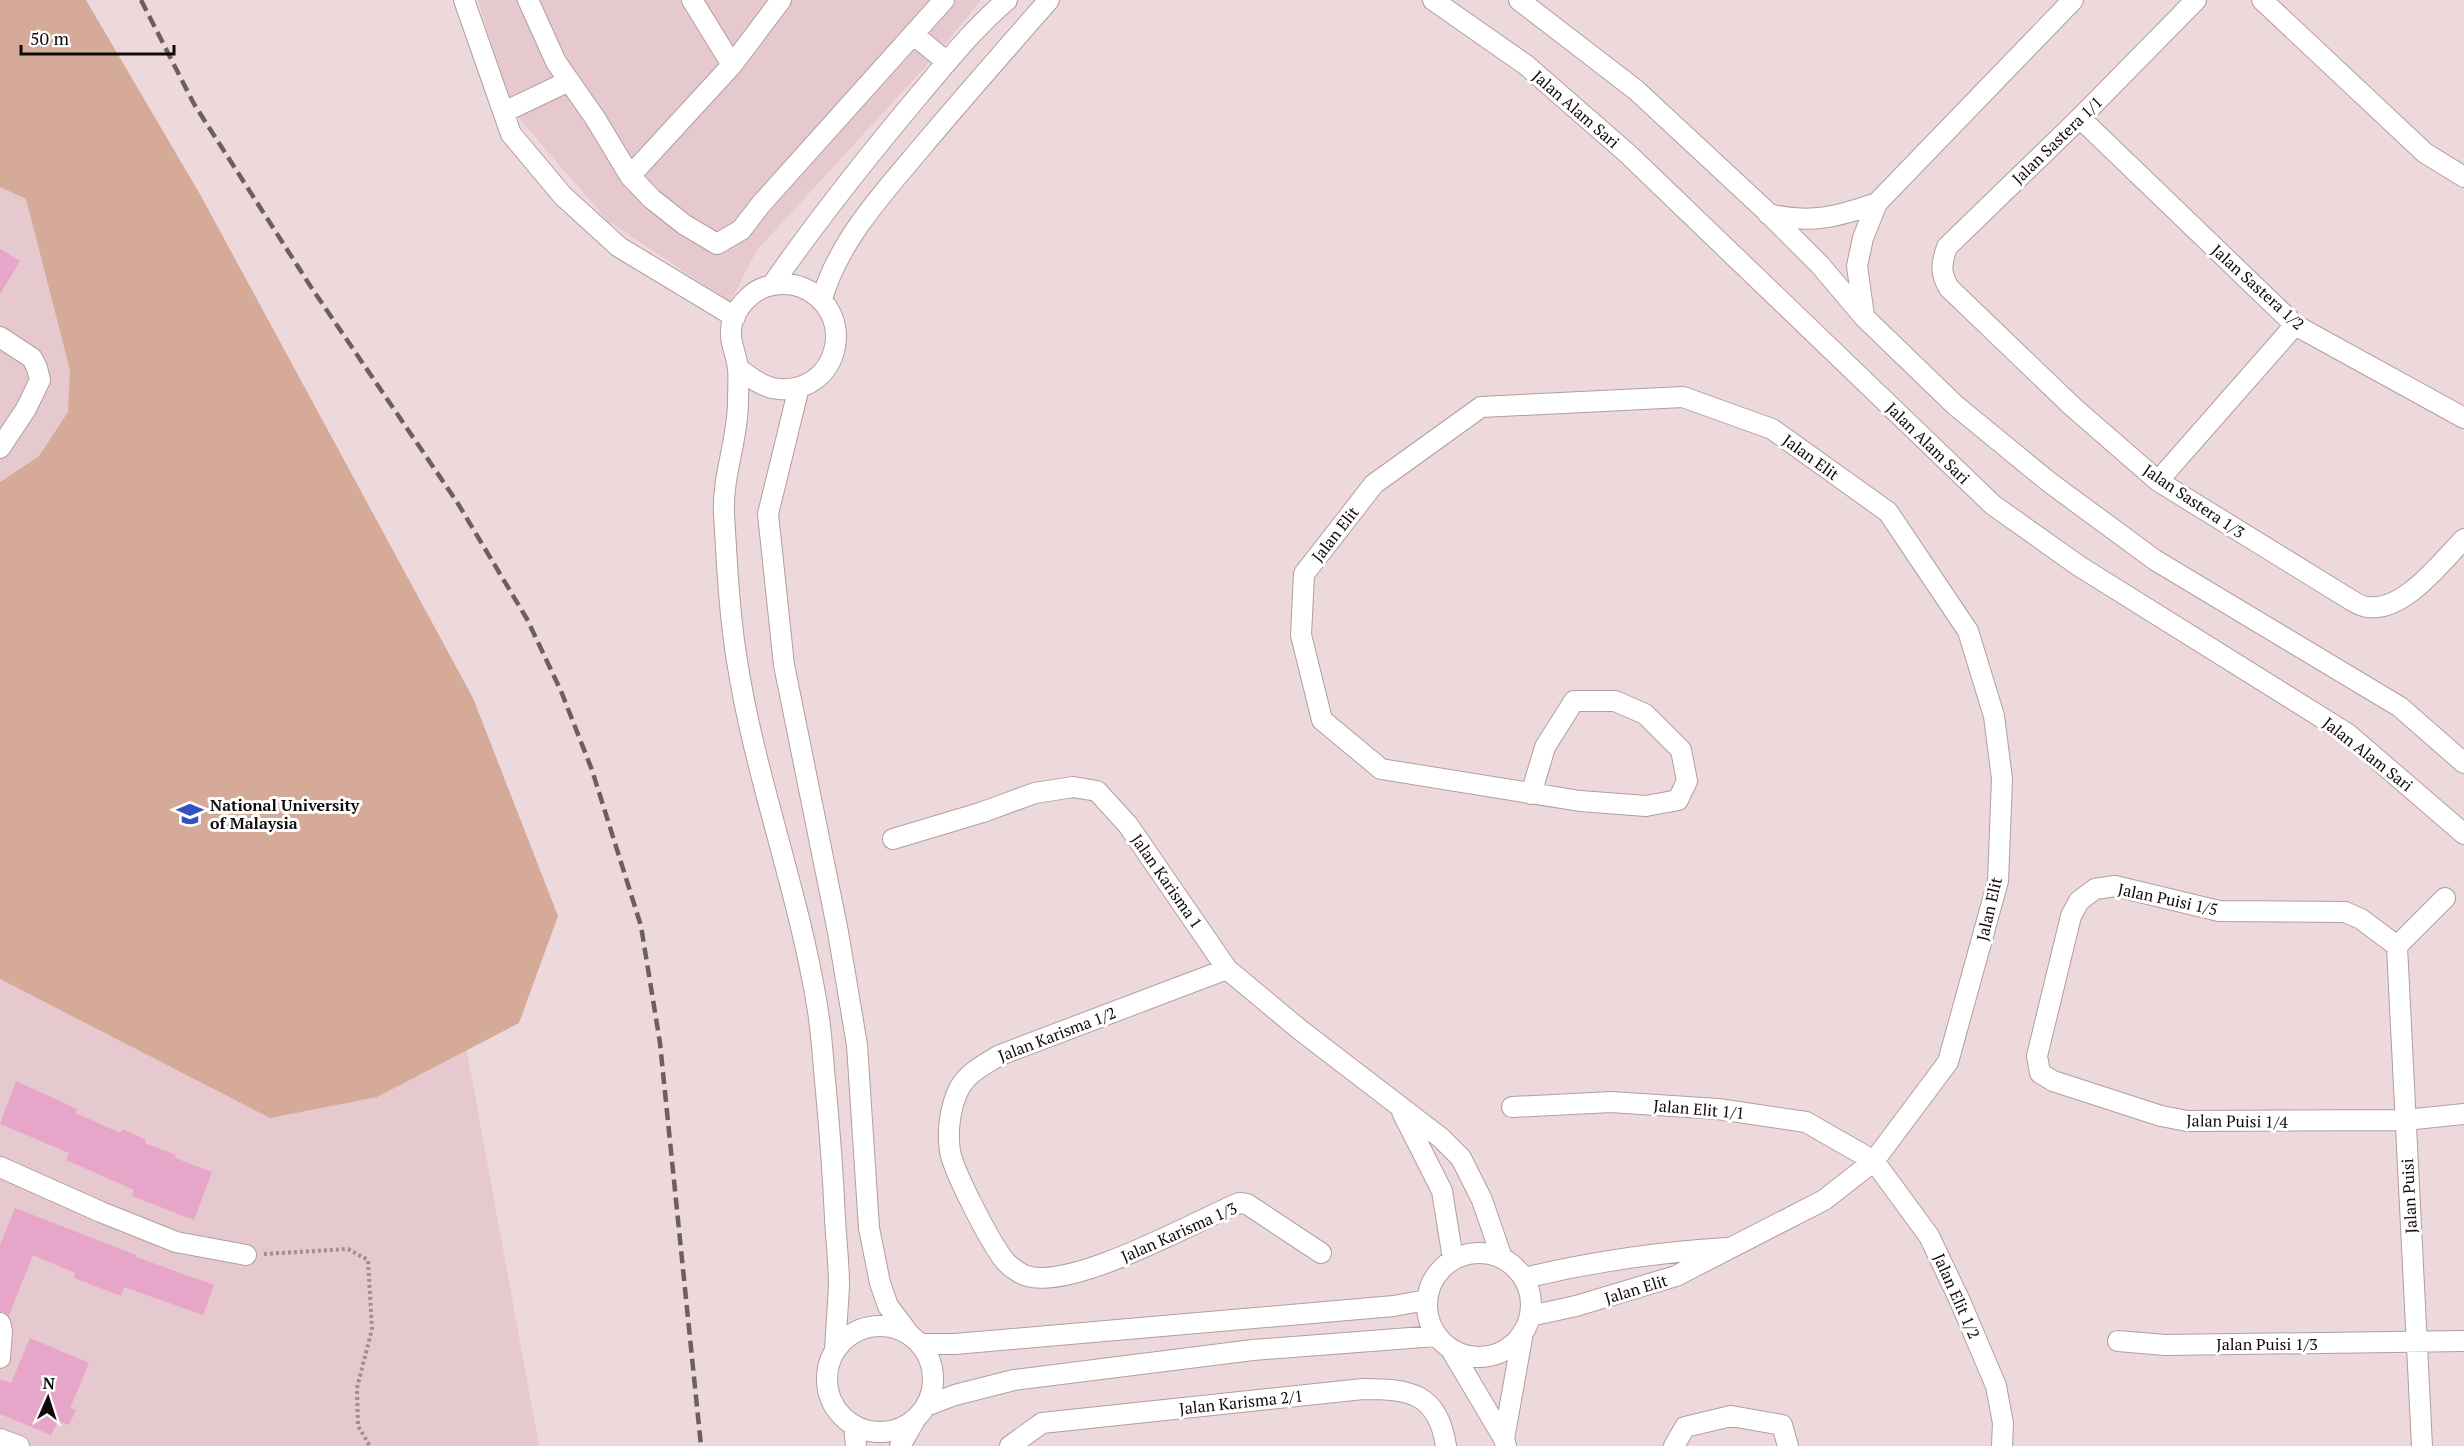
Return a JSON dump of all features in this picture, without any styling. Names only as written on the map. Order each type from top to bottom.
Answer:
[{"type":"street","points":[[464,0],[511,134],[563,196],[619,247],[735,317]]},
{"type":"street","points":[[528,0],[556,62],[595,118],[630,176],[652,199],[685,225],[717,244],[741,230],[762,203],[944,0]]},
{"type":"street","points":[[692,0],[732,65]]},
{"type":"street","points":[[630,176],[732,65],[781,0]]},
{"type":"street","points":[[772,285],[826,208],[947,62],[1007,0]]},
{"type":"street","points":[[822,299],[829,274],[877,201],[975,83],[1049,0]]},
{"type":"street","name":"Jalan Alam Sari","points":[[1433,0],[1526,65],[1628,154],[1993,505],[2079,566],[2348,734],[2464,834]]},
{"type":"street","points":[[1519,0],[1636,90],[1820,265],[1864,317],[1955,405],[2049,482],[2155,560],[2400,707],[2464,750]]},
{"type":"street","points":[[1864,317],[1857,266],[1863,238],[1877,203],[2073,0]]},
{"type":"street","name":"Jalan Sastera 1/1","points":[[1949,288],[1942,276],[1941,262],[1947,247],[2080,118],[2196,0]]},
{"type":"street","points":[[2262,0],[2425,153],[2464,177]]},
{"type":"street","points":[[914,35],[947,62]]},
{"type":"street","points":[[504,112],[569,81]]},
{"type":"street","name":"Jalan Sastera 1/2","points":[[2080,118],[2295,325],[2464,418]]},
{"type":"street","points":[[1768,214],[1784,218],[1820,219],[1877,203]]},
{"type":"street","points":[[738,368],[758,383],[778,389],[799,387],[818,377],[829,364],[836,348],[837,332],[833,316],[822,299],[813,292],[793,284],[772,285],[753,293],[738,309],[731,325],[730,342],[738,368],[738,407],[723,502],[737,661],[765,792],[795,896],[818,1007],[830,1134],[839,1284],[835,1351]]},
{"type":"street","name":"Jalan Sastera 1/3","points":[[1949,288],[2073,407],[2158,481],[2351,600],[2367,607],[2384,607],[2414,590],[2464,539]]},
{"type":"street","points":[[2158,481],[2295,325]]},
{"type":"street","points":[[0,337],[32,358],[40,380],[26,409],[0,448]]},
{"type":"street","points":[[799,387],[768,514],[784,665],[838,932],[857,1045],[868,1228],[880,1283],[888,1306],[929,1358],[934,1374],[932,1391],[900,1446]]},
{"type":"street","name":"Jalan Elit","points":[[1527,1324],[1576,1306],[1676,1276],[1824,1200],[1874,1161],[1948,1062],[1998,881],[2002,779],[1994,716],[1968,631],[1888,512],[1772,429],[1683,397],[1481,407],[1374,484],[1304,574],[1301,635],[1322,720],[1382,769],[1531,794],[1580,801],[1646,806],[1678,800],[1687,781],[1681,750],[1645,714],[1615,701],[1574,700],[1545,747],[1531,794]]},
{"type":"street","points":[[2400,707],[2464,763]]},
{"type":"street","name":"Jalan Karisma 1","points":[[893,839],[983,812],[1035,793],[1073,787],[1096,791],[1128,825],[1227,969],[1441,1138],[1461,1158],[1482,1200],[1502,1258]]},
{"type":"street","name":"Jalan Puisi 1/5","points":[[2040,1074],[2037,1056],[2071,916],[2079,901],[2095,889],[2115,886],[2219,911],[2345,912],[2361,919],[2397,946]]},
{"type":"street","points":[[2397,946],[2445,898]]},
{"type":"street","name":"Jalan Puisi","points":[[2397,946],[2422,1446]]},
{"type":"street","name":"Jalan Karisma 1/2","points":[[1026,1276],[1005,1262],[978,1216],[950,1153],[949,1124],[959,1089],[972,1072],[1000,1054],[1227,969]]},
{"type":"street","name":"Jalan Puisi 1/4","points":[[2040,1074],[2053,1081],[2161,1116],[2187,1121],[2405,1120],[2464,1114]]},
{"type":"street","name":"Jalan Elit 1/1","points":[[1512,1107],[1611,1102],[1718,1109],[1806,1122],[1874,1161]]},
{"type":"street","name":"Jalan Karisma 1","points":[[1399,1107],[1442,1191],[1453,1259]]},
{"type":"street","name":"Jalan Elit 1/2","points":[[1874,1161],[1929,1236],[1959,1301],[1996,1386],[2003,1424],[2002,1446]]},
{"type":"street","points":[[0,1167],[101,1212],[176,1242],[246,1255]]},
{"type":"street","name":"Jalan Karisma 1/3","points":[[1026,1276],[1052,1279],[1111,1262],[1239,1203],[1247,1204],[1321,1253]]},
{"type":"street","name":"Jalan Elit","points":[[1524,1278],[1571,1267],[1668,1251],[1736,1247]]},
{"type":"street","points":[[1478,1252],[1502,1258],[1515,1266],[1524,1278],[1531,1296],[1505,1442],[1428,1318],[1426,1300],[1434,1276],[1453,1259],[1478,1252]]},
{"type":"street","points":[[1426,1300],[1370,1308],[955,1344],[915,1340],[890,1327],[868,1328],[849,1336],[835,1351],[828,1367],[827,1384],[832,1401],[841,1415],[854,1425],[875,1432],[896,1430],[921,1413],[955,1395],[1014,1380],[1253,1350],[1443,1342],[1476,1357],[1490,1356],[1515,1343],[1527,1324]]},
{"type":"street","points":[[0,1323],[2,1331],[0,1358]]},
{"type":"street","name":"Jalan Puisi 1/3","points":[[2118,1341],[2165,1345],[2417,1344],[2464,1341]]},
{"type":"street","name":"Jalan Karisma 2/1","points":[[1010,1446],[1042,1423],[1363,1389],[1395,1389],[1414,1394],[1431,1408],[1443,1427],[1446,1446]]},
{"type":"street","points":[[1674,1446],[1686,1427],[1731,1416],[1782,1425],[1788,1446]]},
{"type":"street","points":[[854,1425],[856,1446]]},
{"type":"street","points":[[0,1439],[19,1446]]},
{"type":"path","points":[[246,1255],[348,1249],[368,1260],[372,1329],[357,1388],[358,1426],[370,1446]]},
{"type":"shaded area","points":[[0,0],[86,0],[201,196],[473,698],[558,916],[519,1023],[377,1097],[270,1118],[0,979],[0,482],[39,456],[68,412],[70,370],[26,199],[0,187]]},
{"type":"shaded area","points":[[478,0],[981,0],[938,53],[757,250],[730,302],[608,221],[511,109]]},
{"type":"shaded area","name":"National University of Malaysia","points":[[0,79],[455,986],[539,1446],[0,1446]]},
{"type":"building","points":[[0,249],[20,261],[0,294]]},
{"type":"building","points":[[16,1081],[77,1109],[76,1113],[120,1133],[122,1129],[146,1140],[145,1143],[176,1155],[175,1158],[212,1172],[194,1220],[132,1196],[134,1190],[66,1160],[69,1153],[0,1124]]},
{"type":"building","points":[[15,1208],[136,1255],[136,1257],[214,1285],[203,1315],[124,1287],[121,1296],[74,1278],[75,1273],[33,1255],[9,1315],[0,1311],[0,1245]]},
{"type":"building","points":[[30,1338],[89,1363],[70,1408],[76,1410],[69,1425],[58,1421],[51,1435],[0,1414],[0,1379],[11,1383]]},
{"type":"railway","points":[[141,0],[194,104],[311,287],[457,502],[527,619],[561,691],[592,770],[641,926],[660,1043],[701,1446]]},
{"type":"place","name":"National University of Malaysia","points":[[190,814]]}]
